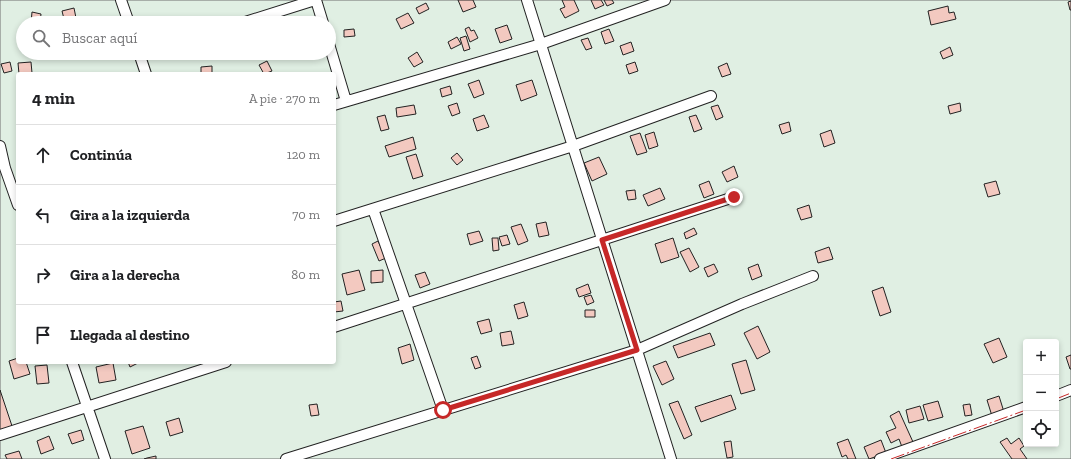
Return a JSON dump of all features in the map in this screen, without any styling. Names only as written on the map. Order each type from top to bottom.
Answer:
[{"type":"street","points":[[121,0],[127,16]]},
{"type":"street","points":[[265,16],[316,0],[321,16]]},
{"type":"street","points":[[527,0],[671,459]]},
{"type":"street","points":[[336,104],[541,44],[666,0]]},
{"type":"street","points":[[143,60],[146,72]]},
{"type":"street","points":[[334,60],[346,102]]},
{"type":"street","points":[[336,220],[573,146],[711,96]]},
{"type":"street","points":[[0,146],[5,168],[16,199]]},
{"type":"street","points":[[336,326],[734,197]]},
{"type":"street","points":[[374,209],[443,410]]},
{"type":"street","points":[[286,459],[637,350],[742,304],[813,276]]},
{"type":"street","points":[[73,364],[104,459]]},
{"type":"street","points":[[0,435],[220,364]]},
{"type":"street","points":[[1059,395],[1071,390]]},
{"type":"street","points":[[880,459],[1023,408]]},
{"type":"green space","points":[[0,0],[1071,0],[1071,459],[0,459]]},
{"type":"building","points":[[458,0],[473,0],[476,7],[463,12]]},
{"type":"building","points":[[562,0],[574,0],[579,11],[565,18],[560,9],[565,7]]},
{"type":"building","points":[[591,0],[601,0],[604,5],[595,9]]},
{"type":"building","points":[[604,0],[612,0],[614,3],[607,6]]},
{"type":"building","points":[[1071,1],[1071,10],[1070,10],[1068,2]]},
{"type":"building","points":[[426,3],[429,9],[419,14],[416,8]]},
{"type":"building","points":[[948,6],[949,13],[954,12],[956,19],[931,25],[928,11]]},
{"type":"building","points":[[74,8],[76,16],[63,16],[62,11]]},
{"type":"building","points":[[32,12],[41,14],[41,16],[32,16]]},
{"type":"building","points":[[408,13],[414,23],[401,29],[396,19]]},
{"type":"building","points":[[507,25],[512,39],[500,43],[495,29]]},
{"type":"building","points":[[469,27],[471,31],[474,30],[478,38],[470,42],[465,29]]},
{"type":"building","points":[[354,29],[355,36],[344,37],[344,30]]},
{"type":"building","points":[[609,29],[614,41],[605,44],[601,32]]},
{"type":"building","points":[[466,36],[470,49],[464,51],[460,38]]},
{"type":"building","points":[[457,37],[461,44],[451,49],[448,42]]},
{"type":"building","points":[[588,38],[592,48],[586,50],[581,40]]},
{"type":"building","points":[[631,42],[634,51],[623,55],[620,46]]},
{"type":"building","points":[[950,47],[953,55],[943,59],[940,52]]},
{"type":"building","points":[[417,52],[423,62],[414,67],[408,58]]},
{"type":"building","points":[[267,61],[272,71],[263,72],[259,65]]},
{"type":"building","points":[[10,62],[12,71],[4,73],[1,64]]},
{"type":"building","points":[[31,62],[32,72],[19,72],[18,63]]},
{"type":"building","points":[[635,62],[638,71],[629,74],[626,65]]},
{"type":"building","points":[[727,63],[731,74],[722,77],[718,67]]},
{"type":"building","points":[[212,66],[212,72],[201,72],[201,67]]},
{"type":"building","points":[[479,80],[484,94],[474,98],[468,84]]},
{"type":"building","points":[[532,80],[537,95],[521,101],[516,85]]},
{"type":"building","points":[[450,86],[452,94],[442,97],[440,89]]},
{"type":"building","points":[[457,103],[460,113],[452,116],[448,106]]},
{"type":"building","points":[[960,103],[961,111],[950,114],[948,106]]},
{"type":"building","points":[[414,105],[416,114],[397,117],[396,108]]},
{"type":"building","points":[[718,105],[723,117],[716,120],[711,107]]},
{"type":"building","points":[[385,115],[389,129],[381,131],[377,117]]},
{"type":"building","points":[[484,115],[489,127],[477,131],[473,119]]},
{"type":"building","points":[[696,115],[702,129],[694,132],[689,117]]},
{"type":"building","points":[[789,122],[791,131],[782,134],[779,125]]},
{"type":"building","points":[[831,130],[835,143],[824,147],[820,134]]},
{"type":"building","points":[[654,132],[658,146],[649,149],[645,135]]},
{"type":"building","points":[[640,133],[647,152],[637,155],[630,136]]},
{"type":"building","points":[[413,137],[416,149],[389,157],[385,146]]},
{"type":"building","points":[[457,153],[463,160],[457,165],[451,158]]},
{"type":"building","points":[[416,154],[423,176],[413,179],[406,157]]},
{"type":"building","points":[[599,157],[607,174],[592,181],[584,163]]},
{"type":"building","points":[[734,166],[738,177],[727,182],[722,172]]},
{"type":"building","points":[[709,181],[714,194],[704,198],[699,185]]},
{"type":"building","points":[[996,181],[1000,194],[988,197],[984,184]]},
{"type":"building","points":[[660,188],[665,199],[648,206],[643,195]]},
{"type":"building","points":[[635,190],[636,199],[628,200],[626,191]]},
{"type":"building","points":[[809,205],[812,217],[801,220],[797,209]]},
{"type":"building","points":[[546,222],[549,235],[539,237],[536,224]]},
{"type":"building","points":[[521,224],[528,241],[518,245],[511,227]]},
{"type":"building","points":[[694,228],[697,234],[686,239],[684,233]]},
{"type":"building","points":[[479,231],[483,241],[470,245],[467,234]]},
{"type":"building","points":[[507,235],[510,244],[502,246],[499,237]]},
{"type":"building","points":[[492,238],[498,238],[499,250],[493,251]]},
{"type":"building","points":[[673,238],[679,257],[661,263],[655,244]]},
{"type":"building","points":[[378,241],[386,258],[379,261],[372,244]]},
{"type":"building","points":[[829,247],[833,259],[818,263],[815,252]]},
{"type":"building","points":[[689,248],[699,267],[690,272],[680,252]]},
{"type":"building","points":[[714,264],[718,272],[708,277],[704,268]]},
{"type":"building","points":[[758,264],[762,276],[752,280],[748,268]]},
{"type":"building","points":[[359,270],[365,290],[347,295],[342,274]]},
{"type":"building","points":[[383,270],[383,282],[371,283],[371,271]]},
{"type":"building","points":[[425,272],[430,284],[420,288],[415,275]]},
{"type":"building","points":[[588,284],[591,293],[579,297],[576,289]]},
{"type":"building","points":[[883,287],[891,312],[880,316],[872,291]]},
{"type":"building","points":[[591,295],[594,302],[587,305],[584,297]]},
{"type":"building","points":[[341,301],[343,311],[336,312],[336,302]]},
{"type":"building","points":[[524,302],[528,316],[518,319],[514,305]]},
{"type":"building","points":[[585,310],[595,310],[595,317],[585,317]]},
{"type":"building","points":[[489,319],[492,331],[481,334],[477,322]]},
{"type":"building","points":[[758,326],[770,352],[757,359],[744,333]]},
{"type":"building","points":[[511,331],[514,344],[502,346],[500,333]]},
{"type":"building","points":[[710,333],[715,345],[678,358],[673,346]]},
{"type":"building","points":[[999,338],[1007,357],[993,363],[984,344]]},
{"type":"building","points":[[410,344],[414,360],[402,364],[398,348]]},
{"type":"building","points":[[1071,355],[1071,369],[1070,369],[1066,357]]},
{"type":"building","points":[[477,356],[481,367],[475,369],[471,358]]},
{"type":"building","points":[[16,359],[16,364],[27,364],[30,374],[14,379],[9,361]]},
{"type":"building","points":[[746,360],[755,390],[741,394],[732,364]]},
{"type":"building","points":[[666,361],[674,379],[662,385],[653,366]]},
{"type":"building","points":[[113,364],[116,380],[99,383],[96,367]]},
{"type":"building","points":[[129,364],[136,364],[130,367]]},
{"type":"building","points":[[47,365],[49,383],[37,384],[35,366]]},
{"type":"building","points":[[0,390],[12,426],[0,430]]},
{"type":"building","points":[[731,395],[736,409],[701,422],[695,407]]},
{"type":"building","points":[[999,396],[1004,412],[992,416],[987,400]]},
{"type":"building","points":[[678,401],[692,435],[684,439],[669,404]]},
{"type":"building","points":[[938,401],[943,417],[928,421],[923,405]]},
{"type":"building","points":[[317,404],[319,415],[311,416],[309,405]]},
{"type":"building","points":[[970,404],[972,415],[965,416],[963,405]]},
{"type":"building","points":[[920,406],[924,419],[909,423],[906,410]]},
{"type":"building","points":[[899,411],[913,442],[902,447],[899,439],[891,443],[886,432],[896,428],[890,416]]},
{"type":"building","points":[[179,418],[183,432],[170,436],[166,422]]},
{"type":"building","points":[[143,426],[150,448],[132,454],[125,431]]},
{"type":"building","points":[[81,430],[84,440],[72,444],[68,434]]},
{"type":"building","points":[[49,436],[54,449],[41,454],[37,441]]},
{"type":"building","points":[[1007,438],[1011,444],[1019,438],[1023,444],[1023,447],[1020,449],[1027,459],[1012,459],[1000,442]]},
{"type":"building","points":[[848,439],[856,459],[848,459],[846,455],[842,457],[837,443]]},
{"type":"building","points":[[881,440],[886,453],[869,459],[864,447]]},
{"type":"building","points":[[731,441],[733,457],[727,458],[724,442]]},
{"type":"building","points":[[19,451],[22,459],[7,459],[5,455]]},
{"type":"building","points":[[156,456],[156,459],[144,459],[147,458]]},
{"type":"power","points":[[1059,398],[1071,393]]},
{"type":"power","points":[[891,459],[1023,411]]},
{"type":"route","points":[[443,410],[637,350],[602,240],[734,197]]}]
